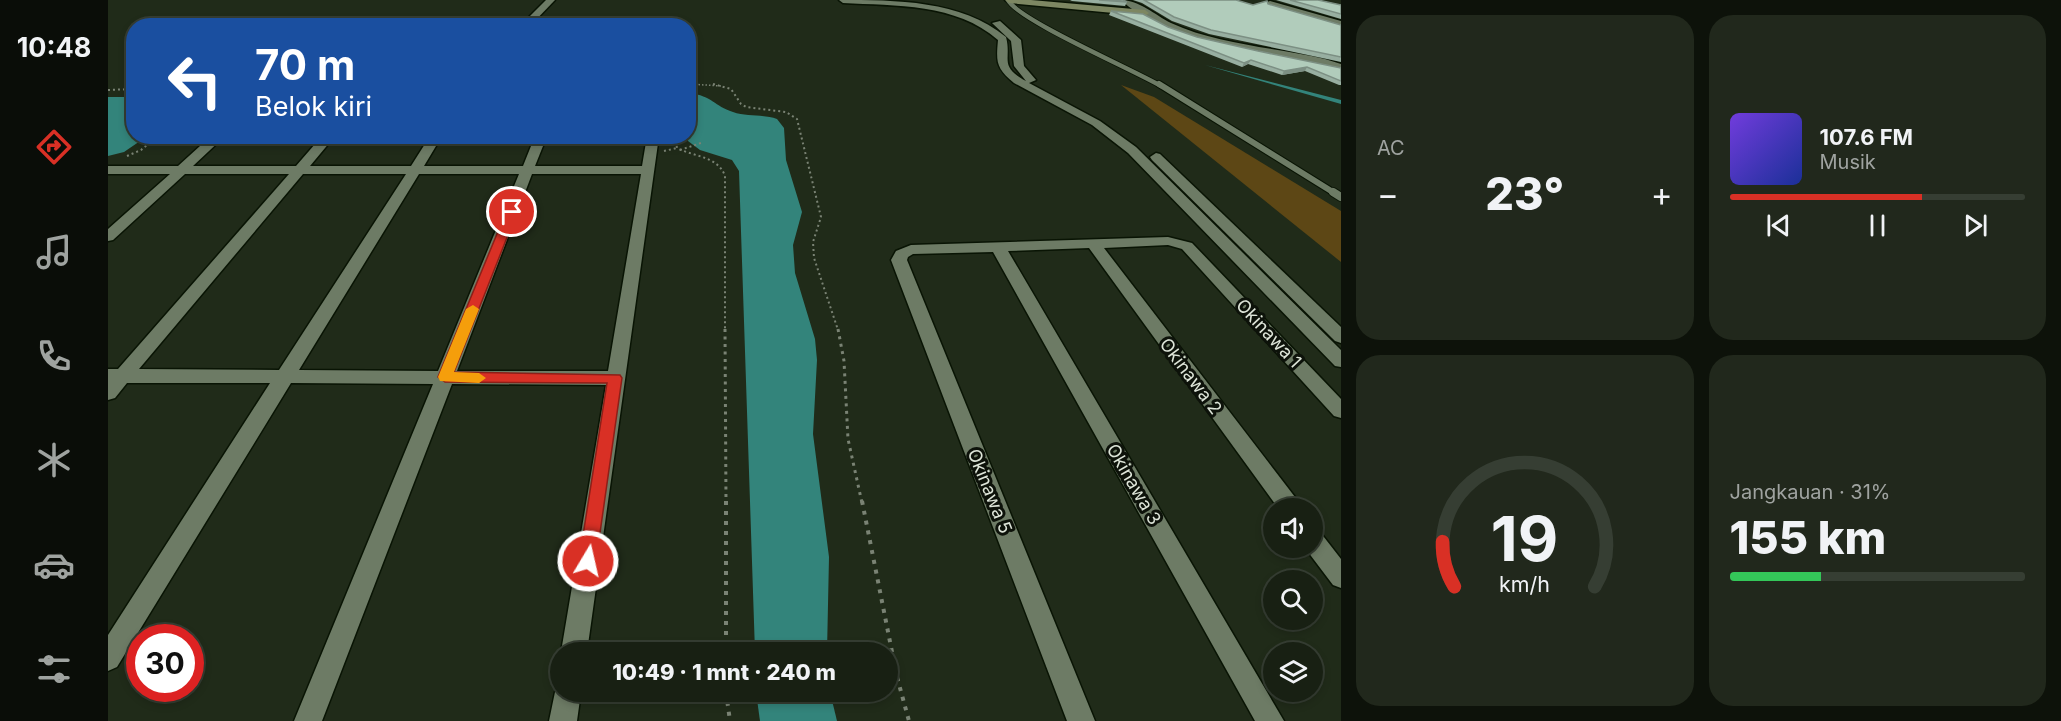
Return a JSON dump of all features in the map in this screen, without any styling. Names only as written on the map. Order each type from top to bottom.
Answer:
[{"type":"street","points":[[532,18],[551,0]]},
{"type":"street","points":[[843,0],[936,9],[972,18],[997,32],[1003,39],[1001,61],[1007,72],[1038,93],[1105,129],[1132,150],[1341,361]]},
{"type":"street","points":[[900,0],[963,10],[996,22],[1009,31],[1016,40],[1016,62],[1021,71],[1031,80],[1128,132],[1341,337]]},
{"type":"street","points":[[1008,0],[1092,10],[1145,13]]},
{"type":"street","points":[[1128,2],[1143,0]]},
{"type":"street","points":[[1128,2],[1145,13],[1196,35],[1310,58],[1341,67]]},
{"type":"street","points":[[1270,4],[1341,24]]},
{"type":"street","points":[[1310,58],[1331,54]]},
{"type":"street","points":[[108,237],[210,144]]},
{"type":"street","points":[[108,393],[115,376],[322,144]]},
{"type":"street","points":[[108,658],[431,144]]},
{"type":"street","points":[[308,721],[539,144]]},
{"type":"street","points":[[575,642],[652,144]]},
{"type":"street","points":[[108,170],[648,170]]},
{"type":"street","name":"Okinawa 1","points":[[1093,244],[1168,241],[1187,246],[1341,411]]},
{"type":"street","points":[[998,247],[1093,244]]},
{"type":"street","name":"Okinawa 2","points":[[1093,244],[1283,498]]},
{"type":"street","name":"Okinawa 5","points":[[998,247],[911,250],[901,254],[899,260],[1081,721]]},
{"type":"street","name":"Okinawa 3","points":[[998,247],[1270,721]]},
{"type":"street","points":[[115,376],[615,378]]},
{"type":"street","points":[[1323,553],[1341,577]]},
{"type":"street","points":[[563,721],[566,702]]},
{"type":"lane","points":[[1008,0],[1011,6],[1045,29],[1121,63],[1341,197]]},
{"type":"path","points":[[696,85],[727,87],[735,93],[738,102],[744,106],[778,110],[792,114],[797,119],[821,216],[813,242],[814,258],[837,325],[844,361],[848,439],[873,550],[897,677],[909,721]]},
{"type":"path","points":[[108,90],[126,89]]},
{"type":"path","points":[[680,150],[702,143]]},
{"type":"path","points":[[126,157],[148,144]]},
{"type":"path","points":[[676,144],[680,150],[718,163],[724,169],[725,176],[726,642]]},
{"type":"path","points":[[727,702],[730,721]]},
{"type":"shaded area","points":[[1121,85],[1154,97],[1341,211],[1341,262]]},
{"type":"water","points":[[1205,65],[1341,100],[1341,104]]},
{"type":"water","points":[[696,94],[733,112],[777,119],[784,128],[786,160],[802,212],[793,245],[795,273],[815,339],[817,360],[813,434],[829,557],[827,642],[755,642],[739,171],[732,160],[700,150],[692,144],[696,144]]},
{"type":"water","points":[[108,97],[126,97],[126,144],[136,144],[124,152],[108,156]]},
{"type":"water","points":[[757,702],[832,702],[837,721],[760,721]]},
{"type":"building","points":[[1099,0],[1123,0],[1127,2]]},
{"type":"building","points":[[1144,0],[1236,0],[1253,5],[1267,1],[1268,4],[1341,25],[1341,57],[1211,30],[1174,17]]},
{"type":"building","points":[[1290,0],[1318,0],[1341,5],[1341,14]]},
{"type":"building","points":[[1111,11],[1143,14],[1168,27],[1197,37],[1341,68],[1341,81],[1307,67],[1284,71],[1251,60],[1244,63]]},
{"type":"slow traffic","points":[[473,309],[445,377],[479,378]]},
{"type":"route","points":[[512,212],[445,377],[615,378],[588,561]]}]
